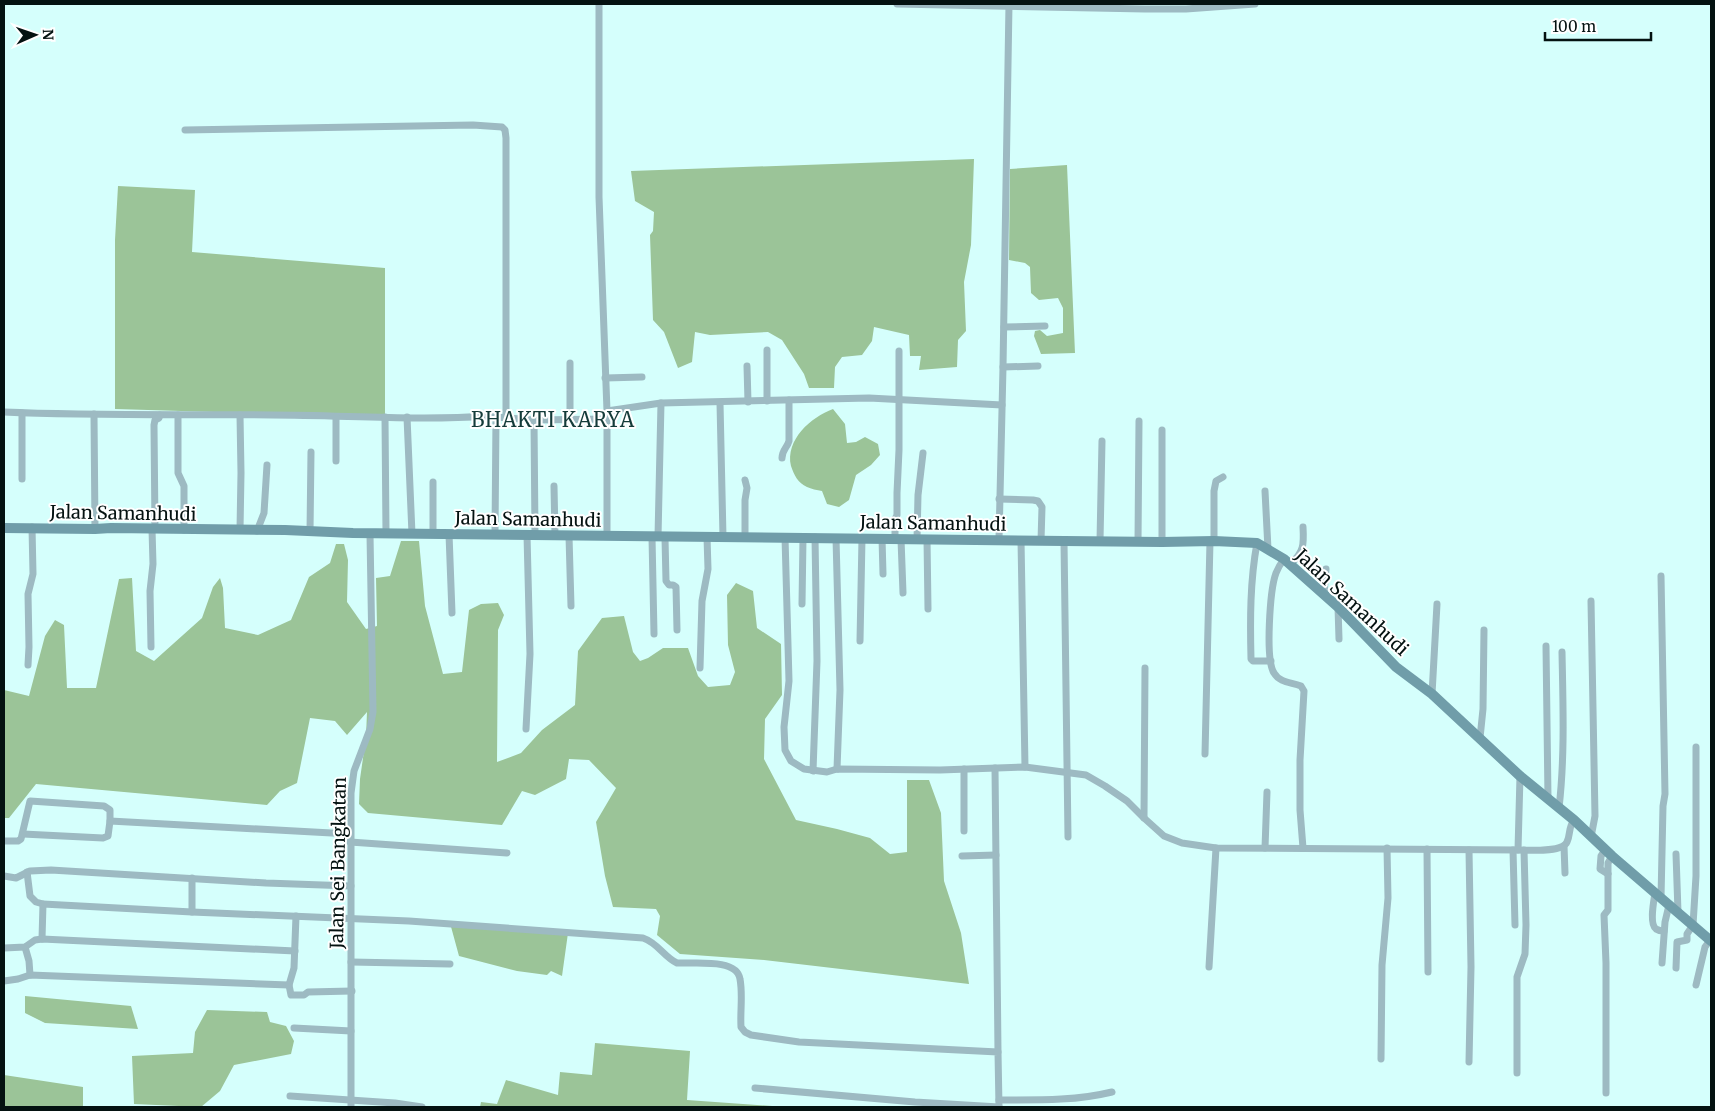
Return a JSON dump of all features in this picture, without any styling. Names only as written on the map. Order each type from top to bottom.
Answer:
[{"type":"street","points":[[599,4],[599,198],[607,410],[607,536]]},
{"type":"street","points":[[897,4],[1186,9],[1255,4]]},
{"type":"street","points":[[999,539],[1004,367],[1009,5]]},
{"type":"street","points":[[185,130],[473,125],[502,127],[505,130],[506,138],[506,418]]},
{"type":"street","points":[[1004,326],[1045,326]]},
{"type":"street","points":[[767,350],[767,401]]},
{"type":"street","points":[[899,351],[897,515],[894,519],[904,593]]},
{"type":"street","points":[[570,363],[570,419]]},
{"type":"street","points":[[747,366],[748,402]]},
{"type":"street","points":[[1004,367],[1038,366]]},
{"type":"street","points":[[605,378],[642,377]]},
{"type":"street","points":[[607,410],[661,403],[869,398],[1002,406]]},
{"type":"street","points":[[782,458],[783,450],[788,446],[789,441],[788,400]]},
{"type":"street","points":[[654,634],[661,403]]},
{"type":"street","points":[[720,403],[723,537]]},
{"type":"street","points":[[4,412],[336,417],[488,416],[534,420],[607,419]]},
{"type":"street","points":[[22,413],[22,479]]},
{"type":"street","points":[[94,414],[94,529]]},
{"type":"street","points":[[151,647],[150,591],[153,564],[154,424],[155,420],[160,418],[160,415]]},
{"type":"street","points":[[178,415],[178,473],[184,486],[184,530]]},
{"type":"street","points":[[240,415],[240,530]]},
{"type":"street","points":[[336,417],[336,461]]},
{"type":"street","points":[[385,417],[386,534]]},
{"type":"street","points":[[407,417],[412,534]]},
{"type":"street","points":[[495,534],[496,417]]},
{"type":"street","points":[[526,729],[530,654],[534,420]]},
{"type":"street","points":[[1138,542],[1140,421]]},
{"type":"street","points":[[1162,430],[1162,542]]},
{"type":"street","points":[[1100,541],[1102,441]]},
{"type":"street","points":[[310,532],[311,452]]},
{"type":"street","points":[[922,453],[918,495],[928,609]]},
{"type":"street","points":[[257,531],[265,506],[267,465]]},
{"type":"street","points":[[1204,754],[1214,491],[1216,481],[1223,477]]},
{"type":"street","points":[[745,480],[747,488],[745,500],[745,537]]},
{"type":"street","points":[[433,482],[433,534]]},
{"type":"street","points":[[554,486],[555,536]]},
{"type":"street","points":[[1265,491],[1268,549]]},
{"type":"street","points":[[1000,499],[1033,500],[1038,502],[1042,507],[1041,541]]},
{"type":"street","points":[[28,665],[28,594],[33,574],[32,527]]},
{"type":"street","points":[[1303,527],[1300,555],[1287,562],[1276,572],[1269,639],[1272,668],[1275,675],[1289,684],[1301,686],[1304,691],[1300,760],[1300,810],[1303,848]]},
{"type":"street","name":"Jalan Samanhudi","points":[[4,528],[240,530],[370,534],[999,539],[1138,542],[1212,541],[1257,543],[1287,562],[1338,606],[1396,666],[1432,694],[1520,776],[1574,820],[1608,853],[1711,940]]},
{"type":"street","name":"Jalan Sei Bangkatan","points":[[351,1104],[351,794],[354,771],[370,729],[373,712],[370,534]]},
{"type":"street","points":[[449,534],[452,613]]},
{"type":"street","points":[[570,536],[571,606]]},
{"type":"street","points":[[658,537],[666,582],[668,585],[676,587],[677,630]]},
{"type":"street","points":[[700,668],[702,601],[708,569],[707,537]]},
{"type":"street","points":[[785,537],[789,681],[785,720],[785,750],[791,761],[798,766],[813,771],[827,772],[838,769],[1025,767],[1086,775],[1127,801],[1164,836],[1182,843],[1216,848],[1559,849],[1567,842],[1570,826],[1574,820]]},
{"type":"street","points":[[802,604],[803,538]]},
{"type":"street","points":[[813,771],[817,662],[815,538]]},
{"type":"street","points":[[836,538],[840,690],[838,769]]},
{"type":"street","points":[[860,642],[862,538]]},
{"type":"street","points":[[882,538],[882,574]]},
{"type":"street","points":[[1021,540],[1025,767]]},
{"type":"street","points":[[1064,541],[1068,837]]},
{"type":"street","points":[[1257,543],[1253,567],[1250,617],[1251,659],[1253,661],[1271,661]]},
{"type":"street","points":[[1324,595],[1326,569]]},
{"type":"street","points":[[1661,576],[1665,794],[1663,806],[1662,898],[1664,932],[1662,963]]},
{"type":"street","points":[[1591,601],[1594,816],[1591,837]]},
{"type":"street","points":[[1432,694],[1436,604]]},
{"type":"street","points":[[1338,606],[1339,638]]},
{"type":"street","points":[[1480,738],[1483,709],[1484,630]]},
{"type":"street","points":[[1546,646],[1548,798]]},
{"type":"street","points":[[1559,808],[1562,779],[1562,652]]},
{"type":"street","points":[[1144,818],[1145,668]]},
{"type":"street","points":[[1676,968],[1677,942],[1686,940],[1687,934],[1693,925],[1696,876],[1696,747]]},
{"type":"street","points":[[995,768],[999,1105]]},
{"type":"street","points":[[964,769],[964,831]]},
{"type":"street","points":[[1515,925],[1520,776]]},
{"type":"street","points":[[1265,848],[1267,792]]},
{"type":"street","points":[[4,841],[18,841],[21,839],[30,801],[104,806],[110,810],[108,836],[103,838],[23,834]]},
{"type":"street","points":[[110,822],[350,838],[508,853]]},
{"type":"street","points":[[1564,846],[1565,873]]},
{"type":"street","points":[[1208,967],[1212,932],[1216,848]]},
{"type":"street","points":[[1381,1059],[1382,965],[1388,898],[1387,848]]},
{"type":"street","points":[[1427,849],[1428,972]]},
{"type":"street","points":[[1469,850],[1471,967],[1469,1062]]},
{"type":"street","points":[[1517,1073],[1517,977],[1525,954],[1526,925],[1518,850]]},
{"type":"street","points":[[1606,1093],[1604,915],[1608,910],[1608,853]]},
{"type":"street","points":[[1676,854],[1678,912]]},
{"type":"street","points":[[962,856],[996,855]]},
{"type":"street","points":[[4,876],[16,878],[27,872],[51,870],[266,883],[351,886]]},
{"type":"street","points":[[27,872],[30,896],[36,902],[43,904],[351,918],[643,938],[650,940],[670,960],[677,963],[724,964],[738,971],[740,979],[741,1026],[745,1032],[751,1035],[800,1042],[998,1052]]},
{"type":"street","points":[[192,878],[192,912]]},
{"type":"street","points":[[1662,898],[1653,917],[1656,929],[1664,932]]},
{"type":"street","points":[[42,939],[43,904]]},
{"type":"street","points":[[296,916],[294,968],[288,985],[292,995],[304,995],[308,992],[352,991]]},
{"type":"street","points":[[4,948],[25,947],[35,940],[42,939],[294,951]]},
{"type":"street","points":[[1696,985],[1705,947],[1711,940]]},
{"type":"street","points":[[25,947],[30,975]]},
{"type":"street","points":[[352,962],[450,964]]},
{"type":"street","points":[[4,981],[18,980],[30,975],[288,985]]},
{"type":"street","points":[[294,1028],[351,1031]]},
{"type":"street","points":[[755,1088],[915,1102],[999,1105],[1096,1096],[1112,1092]]},
{"type":"street","points":[[290,1096],[351,1104],[412,1105],[422,1107]]},
{"type":"green space","points":[[974,159],[971,245],[964,282],[966,331],[958,340],[957,367],[919,370],[921,356],[910,356],[909,335],[874,327],[872,341],[862,355],[842,357],[835,367],[834,388],[809,388],[804,374],[782,340],[768,332],[710,335],[695,332],[692,362],[678,368],[664,332],[653,320],[650,235],[653,231],[654,212],[635,201],[631,171]]},
{"type":"green space","points":[[1067,165],[1075,353],[1041,354],[1034,336],[1035,331],[1040,330],[1047,336],[1063,333],[1063,308],[1058,298],[1039,300],[1031,293],[1030,267],[1025,263],[1009,260],[1010,169]]},
{"type":"green space","points":[[118,186],[195,190],[192,252],[385,268],[385,417],[115,409],[115,240]]},
{"type":"green space","points":[[833,409],[845,424],[847,443],[856,442],[865,437],[878,444],[880,455],[871,465],[856,475],[849,500],[839,507],[827,504],[822,491],[809,488],[799,481],[791,466],[790,456],[792,447],[801,431],[816,418]]},
{"type":"green space","points":[[401,541],[419,541],[425,606],[443,674],[462,672],[469,610],[481,604],[498,603],[504,615],[498,630],[497,762],[521,753],[542,730],[575,705],[578,651],[602,618],[624,616],[633,652],[640,661],[663,648],[688,648],[698,676],[708,687],[730,685],[735,672],[728,645],[727,595],[736,583],[753,591],[757,628],[781,644],[782,695],[765,719],[764,759],[796,820],[870,838],[890,854],[907,852],[907,780],[929,780],[941,813],[944,881],[961,933],[969,984],[764,960],[680,954],[657,935],[660,916],[656,909],[613,907],[605,876],[596,822],[616,788],[589,760],[569,759],[566,779],[535,795],[522,791],[502,825],[368,813],[359,804],[367,712],[347,735],[335,721],[310,718],[297,783],[280,791],[267,805],[36,784],[9,818],[4,818],[4,690],[29,696],[45,636],[55,620],[64,625],[67,688],[96,688],[119,579],[132,578],[136,651],[154,661],[202,618],[213,587],[220,578],[223,588],[225,628],[258,635],[291,620],[309,577],[330,563],[336,544],[344,544],[348,560],[347,602],[366,629],[377,626],[376,578],[390,576]]},
{"type":"green space","points":[[450,923],[568,933],[562,976],[551,971],[547,975],[517,971],[459,956]]},
{"type":"green space","points":[[25,996],[131,1006],[138,1029],[45,1023],[25,1013]]},
{"type":"green space","points":[[207,1010],[267,1012],[270,1022],[286,1026],[294,1041],[291,1054],[234,1065],[220,1091],[201,1107],[134,1104],[132,1056],[193,1053],[195,1032]]},
{"type":"green space","points":[[595,1043],[690,1051],[687,1100],[786,1107],[480,1107],[481,1102],[497,1104],[506,1080],[558,1095],[560,1072],[592,1075]]},
{"type":"green space","points":[[4,1075],[83,1087],[83,1107],[4,1107]]},
{"type":"district","name":"BHAKTI KARYA","points":[[553,419]]}]
